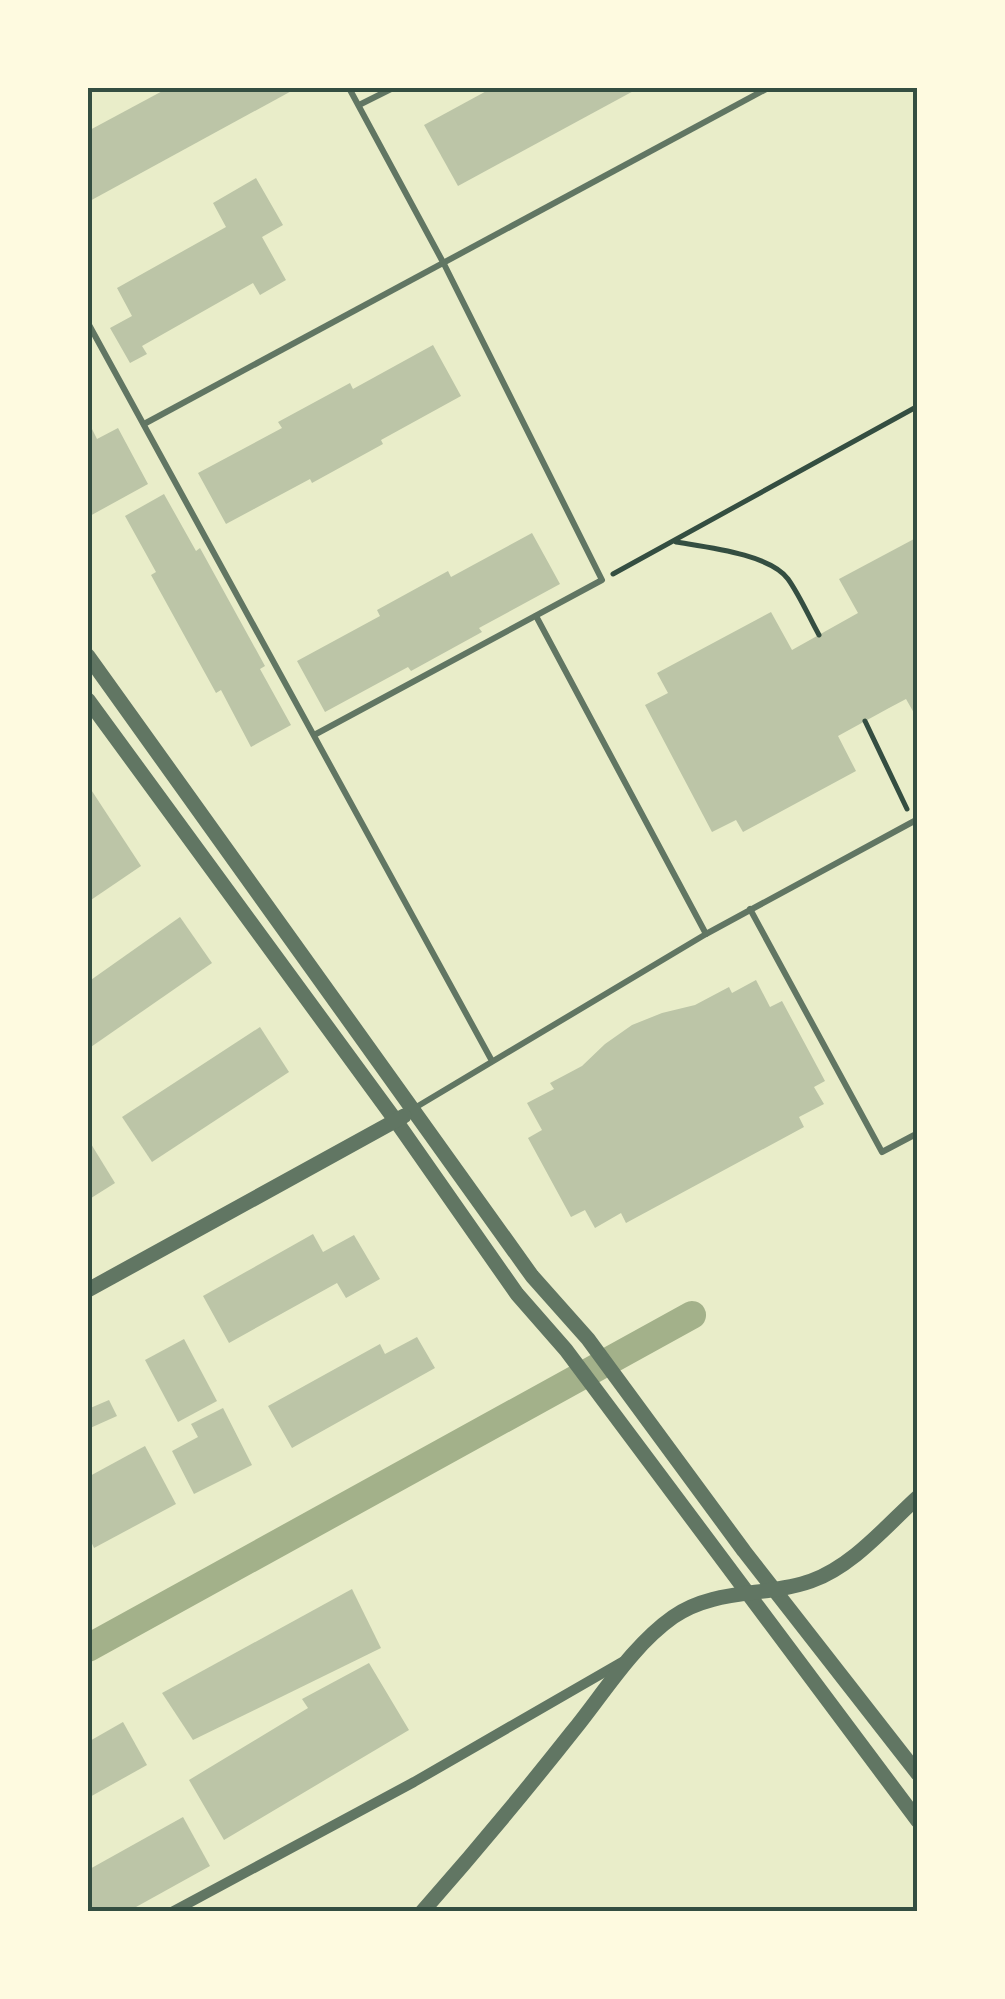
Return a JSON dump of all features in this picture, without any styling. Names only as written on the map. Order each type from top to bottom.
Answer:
[{"type":"street","points":[[88,656],[532,1276],[588,1339],[918,1774]]},
{"type":"street","points":[[89,705],[396,1121],[517,1294],[566,1350],[918,1821]]},
{"type":"street","points":[[88,1290],[413,1109]]},
{"type":"street","points":[[427,1909],[631,1657],[684,1610],[748,1591],[812,1581],[854,1556],[918,1496]]},
{"type":"street","points":[[172,1912],[414,1782],[631,1657]]},
{"type":"lane","points":[[316,734],[602,580],[444,264],[349,88]]},
{"type":"lane","points":[[359,106],[394,88]]},
{"type":"lane","points":[[144,424],[444,264],[752,91],[768,88]]},
{"type":"lane","points":[[88,322],[492,1061]]},
{"type":"lane","points":[[536,616],[706,934]]},
{"type":"lane","points":[[413,1109],[706,934],[915,820]]},
{"type":"lane","points":[[750,909],[882,1152],[918,1133]]},
{"type":"path","points":[[602,580],[918,406]]},
{"type":"path","points":[[673,541],[730,552],[774,566],[786,576],[819,635]]},
{"type":"path","points":[[865,721],[915,820]]},
{"type":"building","points":[[168,88],[297,88],[88,202],[88,131]]},
{"type":"building","points":[[492,88],[639,88],[458,186],[424,125]]},
{"type":"building","points":[[256,178],[283,225],[262,237],[286,280],[260,295],[253,283],[142,346],[147,354],[130,363],[110,328],[132,316],[117,288],[226,227],[213,203]]},
{"type":"building","points":[[433,345],[461,396],[312,483],[310,479],[226,524],[198,473],[282,428],[278,422],[350,383],[353,389]]},
{"type":"building","points":[[88,421],[97,439],[118,428],[148,484],[88,517]]},
{"type":"building","points":[[164,494],[196,551],[200,548],[265,666],[260,669],[291,725],[251,747],[221,690],[216,693],[151,575],[156,572],[125,516]]},
{"type":"building","points":[[532,533],[560,584],[411,671],[408,667],[325,712],[297,661],[380,616],[377,610],[448,571],[451,577]]},
{"type":"building","points":[[918,540],[918,720],[906,699],[889,708],[838,736],[856,771],[743,832],[736,820],[712,832],[645,705],[668,693],[657,673],[771,612],[792,650],[858,613],[839,579]]},
{"type":"building","points":[[88,785],[141,866],[88,902]]},
{"type":"building","points":[[180,917],[212,963],[88,1049],[88,982]]},
{"type":"building","points":[[756,980],[770,1007],[782,1001],[825,1081],[814,1087],[824,1104],[799,1117],[804,1127],[626,1223],[621,1213],[595,1228],[585,1210],[571,1217],[528,1138],[542,1130],[527,1103],[554,1089],[550,1083],[582,1066],[632,1025],[695,1005],[729,987],[732,993]]},
{"type":"building","points":[[260,1027],[289,1072],[152,1162],[122,1117]]},
{"type":"building","points":[[88,1139],[115,1183],[88,1200]]},
{"type":"building","points":[[313,1234],[323,1252],[354,1235],[380,1279],[346,1298],[337,1283],[229,1343],[203,1296]]},
{"type":"building","points":[[417,1337],[435,1368],[292,1448],[268,1406],[380,1344],[385,1354]]},
{"type":"building","points":[[184,1339],[217,1401],[178,1422],[145,1360]]},
{"type":"building","points":[[109,1400],[117,1416],[88,1429],[88,1409]]},
{"type":"building","points":[[223,1408],[252,1465],[194,1494],[172,1451],[198,1437],[191,1424]]},
{"type":"building","points":[[145,1446],[176,1504],[94,1548],[88,1535],[88,1477]]},
{"type":"building","points":[[352,1589],[381,1648],[193,1740],[162,1693]]},
{"type":"building","points":[[369,1663],[409,1730],[224,1840],[189,1780],[308,1708],[302,1699]]},
{"type":"building","points":[[123,1722],[147,1765],[88,1798],[88,1742]]},
{"type":"building","points":[[183,1817],[210,1866],[127,1912],[88,1912],[88,1870]]},
{"type":"waterway","points":[[88,1648],[692,1315]]}]
